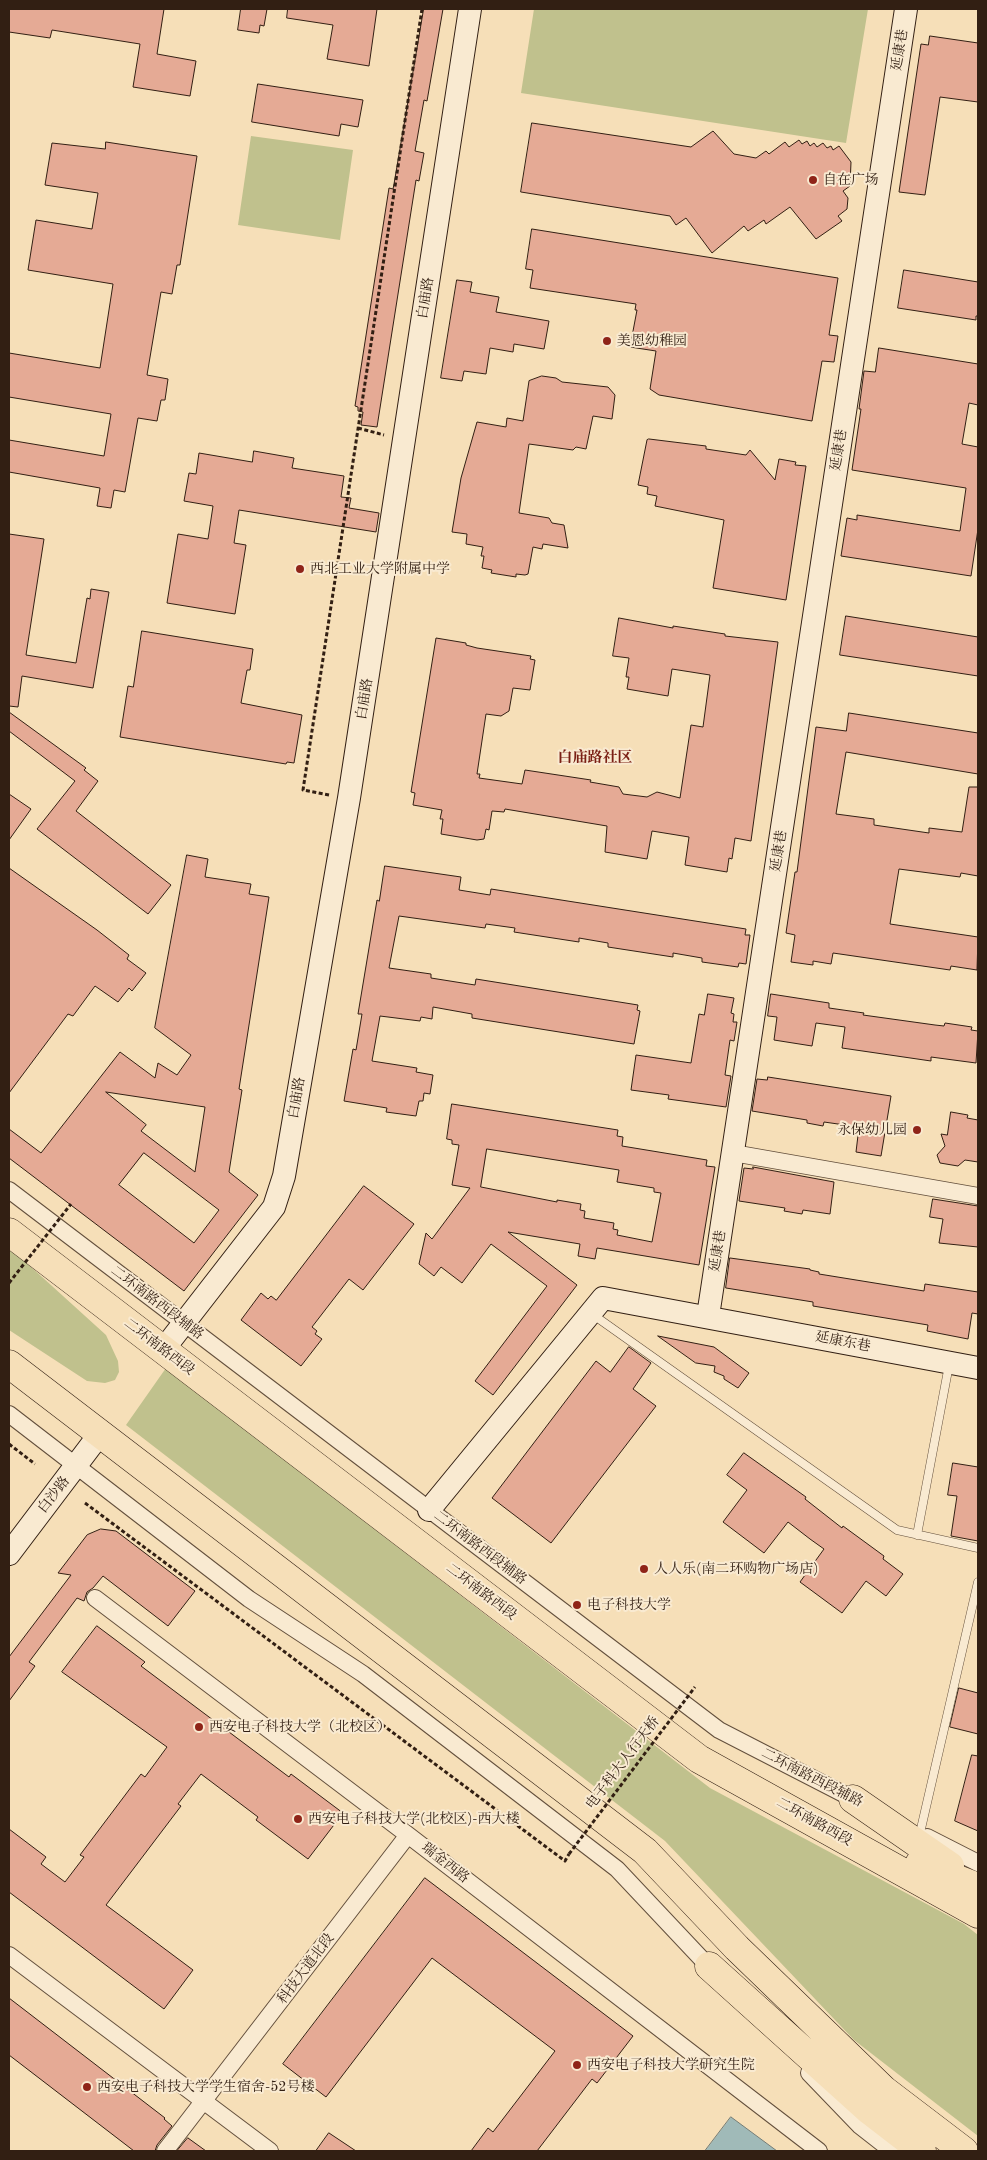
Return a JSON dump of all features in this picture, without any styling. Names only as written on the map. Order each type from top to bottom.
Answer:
[{"type":"highway","name":"二环南路西段","points":[[9,1232],[699,1759],[815,1823],[976,1899]]},
{"type":"highway","points":[[9,1364],[99,1435],[645,1852],[737,1948],[922,2151]]},
{"type":"highway","points":[[853,1799],[976,1899]]},
{"type":"highway","points":[[709,1966],[877,2101],[964,2151]]},
{"type":"street","name":"白庙路","points":[[163,1350],[274,1207],[281,1184],[349,798],[470,9]]},
{"type":"street","name":"延康巷","points":[[708,1316],[906,9]]},
{"type":"street","points":[[733,1153],[978,1196]]},
{"type":"street","name":"二环南路西段辅路","points":[[9,1190],[719,1730],[978,1863]]},
{"type":"street","points":[[429,1510],[603,1298],[708,1316]]},
{"type":"street","name":"延康东巷","points":[[708,1316],[978,1368]]},
{"type":"street","points":[[9,1414],[249,1599],[363,1674],[617,1869],[860,2126],[892,2151]]},
{"type":"street","name":"白沙路","points":[[9,1554],[99,1435]]},
{"type":"street","name":"瑞金西路","points":[[95,1598],[408,1835],[819,2151]]},
{"type":"street","name":"科技大道北段","points":[[165,2151],[408,1835]]},
{"type":"street","points":[[9,1955],[270,2151]]},
{"type":"lane","points":[[591,1313],[897,1530],[978,1548]]},
{"type":"lane","points":[[917,1535],[950,1363]]},
{"type":"lane","points":[[920,1833],[978,1582]]},
{"type":"path","points":[[349,798],[304,790],[422,9]]},
{"type":"path","points":[[358,428],[383,435],[405,437]]},
{"type":"path","points":[[9,1283],[71,1204]]},
{"type":"path","points":[[9,1444],[35,1464]]},
{"type":"path","name":"电子科大人行天桥","points":[[85,1503],[565,1861],[695,1687]]},
{"type":"green space","points":[[534,9],[868,9],[846,143],[521,93]]},
{"type":"green space","points":[[251,136],[353,150],[340,240],[238,225]]},
{"type":"green space","points":[[9,1247],[106,1335],[118,1361],[119,1372],[115,1380],[105,1383],[87,1381],[9,1330]]},
{"type":"green space","points":[[166,1368],[710,1788],[964,1924],[978,1935],[978,2136],[854,2040],[665,1841],[126,1425]]},
{"type":"water","points":[[731,2117],[777,2151],[705,2151]]},
{"type":"building","points":[[9,9],[164,9],[157,54],[196,61],[190,96],[133,87],[140,44],[52,30],[50,38],[9,32]]},
{"type":"building","points":[[241,9],[267,9],[264,26],[260,25],[259,33],[238,30]]},
{"type":"building","points":[[288,9],[377,9],[369,66],[327,59],[333,25],[287,18]]},
{"type":"building","points":[[424,9],[443,9],[427,101],[424,100],[415,151],[424,153],[419,181],[416,180],[377,427],[361,425],[363,412],[358,411],[358,407],[355,406],[389,188],[393,189],[394,184]]},
{"type":"building","points":[[930,36],[978,43],[978,102],[940,97],[925,195],[899,192],[921,44],[928,45]]},
{"type":"building","points":[[258,84],[363,100],[358,127],[341,124],[339,136],[252,122]]},
{"type":"building","points":[[532,123],[691,147],[713,131],[734,154],[756,158],[766,151],[769,154],[785,142],[789,147],[799,140],[802,144],[807,141],[810,146],[814,143],[817,147],[823,143],[827,148],[831,146],[833,150],[839,146],[851,162],[850,186],[843,191],[848,198],[847,209],[838,216],[842,221],[816,239],[790,207],[766,224],[764,220],[748,231],[744,226],[712,253],[686,218],[676,225],[670,216],[521,192]]},
{"type":"building","points":[[106,142],[197,156],[180,265],[177,265],[172,294],[161,292],[147,375],[168,379],[165,400],[161,400],[157,421],[138,418],[125,492],[114,490],[111,508],[97,506],[100,488],[9,472],[9,440],[104,456],[111,414],[9,397],[9,353],[100,368],[113,284],[28,270],[36,220],[92,229],[98,193],[45,185],[52,143],[105,149]]},
{"type":"building","points":[[532,229],[838,278],[829,335],[838,336],[834,362],[822,361],[812,421],[659,395],[650,389],[656,351],[630,347],[637,310],[635,310],[636,304],[530,288],[533,270],[526,269]]},
{"type":"building","points":[[904,270],[978,282],[978,316],[976,316],[976,320],[898,308]]},
{"type":"building","points":[[457,280],[472,282],[470,292],[499,297],[496,312],[549,321],[544,349],[514,344],[513,352],[490,348],[486,374],[464,371],[462,381],[441,378]]},
{"type":"building","points":[[879,348],[978,364],[978,405],[969,403],[962,444],[978,447],[978,529],[971,576],[841,556],[847,518],[857,520],[857,515],[960,531],[966,488],[852,470],[861,409],[859,409],[864,371],[875,372]]},
{"type":"building","points":[[542,376],[556,378],[562,382],[608,387],[615,395],[612,419],[593,416],[586,449],[576,447],[573,450],[529,444],[519,513],[549,518],[552,523],[564,525],[568,548],[543,544],[542,549],[533,547],[528,574],[525,575],[516,574],[516,577],[491,573],[492,570],[482,568],[484,556],[481,556],[483,547],[466,544],[467,534],[452,532],[461,478],[477,422],[506,427],[507,418],[523,421],[529,381]]},
{"type":"building","points":[[647,440],[706,446],[706,449],[746,455],[750,450],[775,480],[779,459],[796,462],[795,465],[806,466],[786,600],[713,588],[724,520],[655,506],[657,496],[647,494],[648,487],[638,485]]},
{"type":"building","points":[[254,451],[294,458],[292,468],[344,476],[341,497],[351,498],[349,508],[379,513],[376,532],[239,510],[234,543],[246,545],[235,614],[167,603],[178,534],[208,539],[213,506],[184,501],[189,473],[196,474],[199,453],[252,462]]},
{"type":"building","points":[[9,534],[44,539],[26,655],[76,663],[87,598],[90,599],[91,589],[109,592],[93,688],[22,676],[18,707],[9,706]]},
{"type":"building","points":[[846,616],[978,637],[978,676],[840,655]]},
{"type":"building","points":[[619,618],[673,628],[673,626],[725,634],[725,636],[778,642],[751,841],[735,838],[732,859],[729,858],[727,872],[685,865],[689,837],[652,831],[647,859],[605,852],[607,826],[505,809],[504,812],[492,811],[489,830],[486,829],[484,839],[477,840],[441,834],[443,819],[440,819],[442,810],[413,805],[415,793],[411,792],[436,638],[466,643],[466,645],[477,648],[531,656],[530,659],[535,660],[530,690],[513,688],[509,711],[501,716],[486,714],[477,774],[480,774],[479,778],[522,784],[525,770],[591,780],[590,782],[619,787],[623,794],[647,797],[657,792],[680,798],[691,725],[703,727],[710,675],[672,669],[668,696],[627,689],[629,677],[626,677],[629,658],[613,656]]},
{"type":"building","points":[[142,631],[253,649],[250,670],[247,670],[241,703],[302,715],[294,763],[287,762],[286,764],[120,737],[128,686],[133,687]]},
{"type":"building","points":[[9,712],[86,768],[84,770],[98,781],[76,811],[171,885],[148,914],[37,829],[75,781],[9,731]]},
{"type":"building","points":[[849,713],[978,733],[978,774],[846,752],[836,814],[874,819],[874,825],[929,833],[929,828],[962,832],[969,787],[978,787],[978,876],[961,873],[960,877],[899,869],[890,924],[978,937],[977,970],[951,966],[950,970],[833,953],[831,964],[813,961],[813,965],[791,962],[795,935],[786,933],[795,872],[797,872],[816,727],[846,731]]},
{"type":"building","points":[[9,794],[31,809],[9,840]]},
{"type":"building","points":[[187,855],[208,859],[205,877],[251,884],[249,894],[269,897],[239,1089],[242,1090],[229,1172],[258,1195],[184,1291],[9,1158],[9,1129],[41,1153],[120,1052],[155,1078],[158,1063],[177,1075],[191,1055],[155,1028]],"holes":[[[106,1092],[205,1107],[195,1172],[141,1131],[146,1125]],[[144,1153],[219,1210],[194,1243],[119,1185]]]},
{"type":"building","points":[[385,866],[461,877],[459,890],[490,895],[491,889],[746,929],[745,935],[750,935],[746,964],[739,963],[738,967],[702,962],[702,958],[673,953],[673,957],[608,947],[608,943],[579,938],[579,942],[514,932],[515,928],[486,924],[485,928],[399,916],[389,968],[431,974],[431,978],[475,985],[476,979],[638,1005],[637,1010],[640,1011],[634,1044],[472,1018],[472,1014],[433,1007],[432,1019],[421,1017],[420,1021],[380,1016],[372,1061],[417,1068],[416,1072],[433,1075],[430,1094],[424,1093],[423,1101],[419,1101],[416,1116],[386,1112],[387,1108],[344,1101],[353,1049],[356,1050],[362,1014],[358,1014],[377,900],[379,901]]},
{"type":"building","points":[[9,868],[97,930],[129,955],[127,959],[146,973],[132,991],[129,988],[118,1002],[95,986],[73,1016],[68,1014],[9,1093]]},
{"type":"building","points":[[708,994],[734,998],[731,1013],[734,1014],[733,1022],[737,1022],[734,1041],[730,1040],[725,1075],[731,1076],[726,1107],[668,1099],[669,1095],[631,1090],[636,1055],[691,1063],[699,1014],[704,1015]]},
{"type":"building","points":[[771,994],[829,1003],[829,1008],[864,1013],[863,1015],[944,1026],[945,1023],[972,1027],[971,1030],[978,1031],[976,1063],[931,1057],[931,1061],[842,1048],[845,1027],[816,1023],[812,1046],[774,1040],[777,1017],[768,1016]]},
{"type":"building","points":[[768,1077],[891,1096],[881,1156],[856,1152],[859,1127],[824,1122],[823,1126],[807,1123],[807,1120],[752,1111],[757,1079],[767,1080]]},
{"type":"building","points":[[452,1104],[618,1130],[617,1136],[623,1137],[622,1146],[707,1160],[706,1166],[715,1167],[699,1265],[597,1248],[595,1259],[578,1256],[580,1244],[508,1232],[577,1285],[493,1395],[475,1381],[547,1286],[491,1244],[462,1283],[441,1267],[434,1276],[419,1264],[426,1233],[432,1239],[470,1188],[452,1185],[459,1145],[452,1144],[452,1140],[447,1139]],"holes":[[[487,1149],[619,1170],[617,1182],[654,1188],[654,1192],[661,1193],[652,1242],[617,1235],[618,1230],[613,1229],[614,1223],[584,1218],[585,1211],[580,1210],[581,1204],[557,1200],[557,1202],[481,1187]]]},
{"type":"building","points":[[951,1112],[968,1115],[967,1118],[978,1120],[978,1162],[965,1160],[958,1166],[940,1163],[937,1155],[945,1146],[941,1134],[947,1135]]},
{"type":"building","points":[[753,1167],[834,1182],[830,1214],[803,1210],[802,1214],[784,1211],[785,1208],[739,1201],[744,1168],[753,1169]]},
{"type":"building","points":[[364,1186],[414,1224],[363,1290],[349,1279],[312,1327],[317,1331],[315,1334],[322,1339],[301,1366],[241,1320],[261,1293],[268,1299],[271,1296],[276,1300]]},
{"type":"building","points":[[933,1199],[978,1206],[978,1247],[939,1243],[943,1219],[930,1217]]},
{"type":"building","points":[[730,1258],[810,1269],[819,1272],[819,1274],[924,1291],[925,1284],[978,1292],[978,1314],[972,1313],[968,1339],[927,1331],[928,1325],[813,1306],[813,1302],[726,1288]]},
{"type":"building","points":[[658,1336],[714,1347],[749,1373],[738,1388],[724,1379],[724,1376],[714,1372],[715,1366],[696,1363]]},
{"type":"building","points":[[629,1347],[651,1363],[633,1389],[656,1406],[551,1543],[492,1498],[596,1361],[610,1372]]},
{"type":"building","points":[[744,1453],[806,1497],[805,1499],[842,1528],[843,1526],[884,1556],[883,1559],[903,1574],[886,1596],[866,1581],[842,1613],[800,1582],[824,1549],[788,1522],[764,1553],[723,1522],[747,1490],[727,1475]]},
{"type":"building","points":[[953,1463],[978,1467],[978,1541],[951,1536],[957,1496],[948,1495]]},
{"type":"building","points":[[101,1529],[116,1531],[195,1591],[168,1626],[103,1576],[87,1592],[84,1601],[77,1598],[29,1662],[35,1666],[9,1701],[9,1657],[71,1575],[58,1573],[87,1535]]},
{"type":"building","name":"西安电子科技大学(北校区)-西大楼","points":[[97,1626],[145,1662],[141,1666],[289,1777],[291,1774],[343,1813],[308,1859],[256,1820],[258,1817],[201,1774],[178,1804],[181,1806],[106,1905],[193,1970],[164,2009],[9,1892],[9,1829],[46,1857],[41,1864],[65,1882],[84,1857],[80,1855],[141,1774],[145,1777],[167,1747],[62,1672]]},
{"type":"building","points":[[959,1688],[978,1693],[978,1734],[950,1727]]},
{"type":"building","points":[[972,1755],[978,1756],[978,1831],[955,1821]]},
{"type":"building","points":[[425,1878],[633,2036],[597,2083],[592,2079],[537,2151],[471,2151],[488,2128],[493,2132],[555,2051],[432,1958],[326,2097],[283,2064]]},
{"type":"building","name":"西安电子科技大学学生宿舍-52号楼","points":[[9,1998],[165,2118],[172,2126],[157,2145],[155,2151],[134,2151],[9,2055]]},
{"type":"building","points":[[329,2133],[356,2151],[316,2151]]},
{"type":"building","points":[[188,2138],[206,2151],[177,2151]]},
{"type":"place","name":"自在广场","points":[[813,180]]},
{"type":"place","name":"美恩幼稚园","points":[[607,341]]},
{"type":"place","name":"西北工业大学附属中学","points":[[300,569]]},
{"type":"place","name":"永保幼儿园","points":[[917,1130]]},
{"type":"place","name":"人人乐(南二环购物广场店)","points":[[644,1569]]},
{"type":"place","name":"电子科技大学","points":[[577,1605]]},
{"type":"place","name":"西安电子科技大学（北校区）","points":[[199,1727]]},
{"type":"place","name":"西安电子科技大学(北校区)-西大楼","points":[[298,1819]]},
{"type":"place","name":"西安电子科技大学研究生院","points":[[577,2065]]},
{"type":"place","name":"西安电子科技大学学生宿舍-52号楼","points":[[87,2087]]},
{"type":"district","name":"白庙路社区","points":[[595,758]]}]
